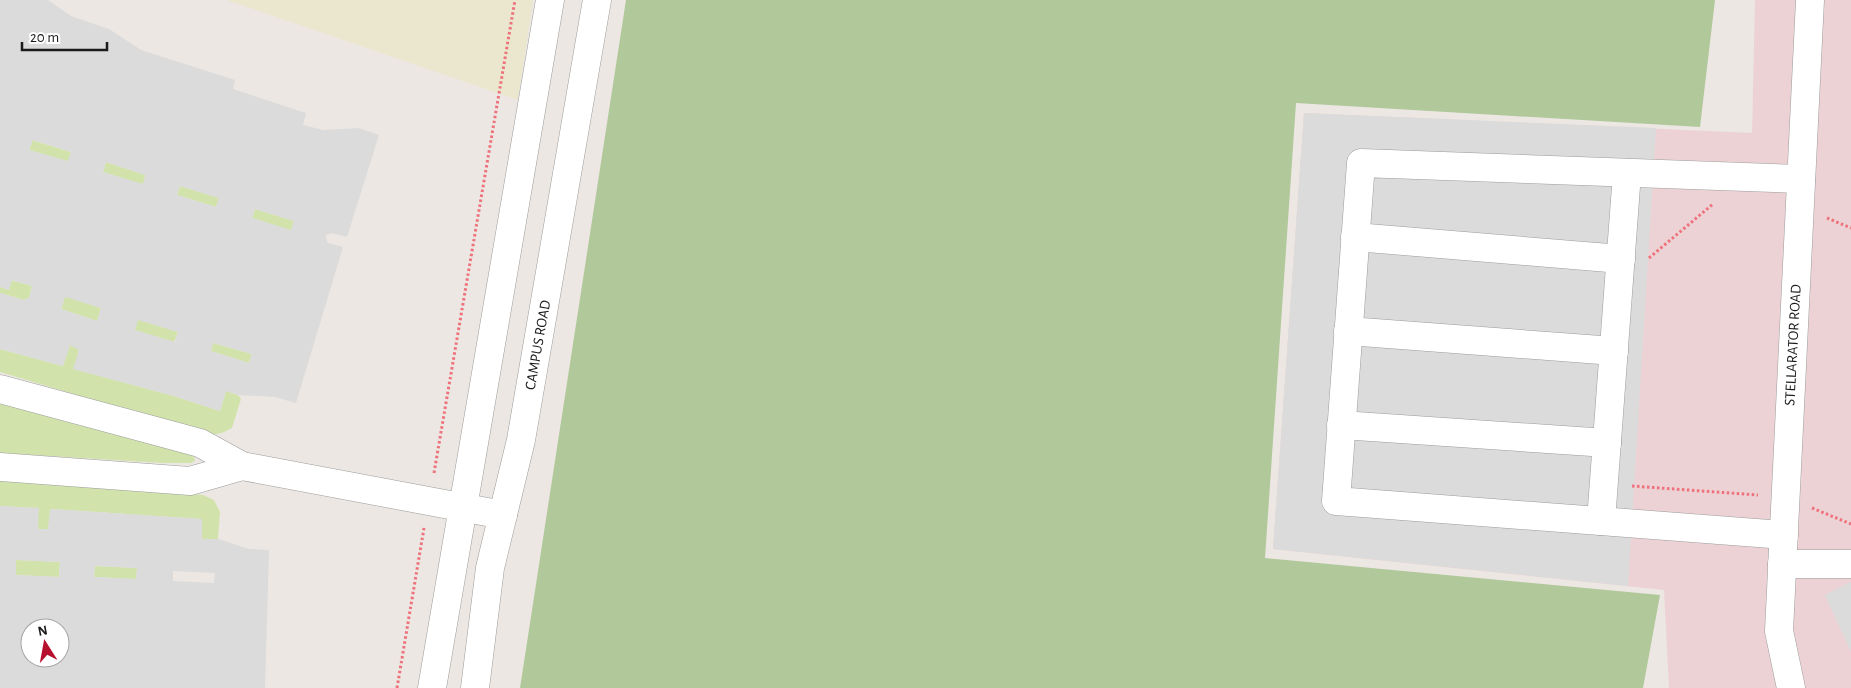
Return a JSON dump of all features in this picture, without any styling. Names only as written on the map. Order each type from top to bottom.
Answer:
[{"type":"street","points":[[432,688],[550,0]]},
{"type":"street","name":"CAMPUS ROAD","points":[[475,688],[490,568],[522,440],[597,0]]},
{"type":"street","name":"STELLARATOR ROAD","points":[[1791,688],[1779,631],[1810,0]]},
{"type":"street","points":[[1784,535],[1336,501],[1361,163],[1801,179]]},
{"type":"street","points":[[1601,521],[1627,173]]},
{"type":"street","points":[[1355,237],[1621,259]]},
{"type":"street","points":[[1348,332],[1614,351]]},
{"type":"street","points":[[0,388],[200,443],[242,466],[503,515]]},
{"type":"street","points":[[1341,425],[1607,443]]},
{"type":"street","points":[[0,467],[190,481],[242,466]]},
{"type":"street","points":[[1782,564],[1851,564]]},
{"type":"path","points":[[397,688],[515,0]]},
{"type":"path","points":[[1621,259],[1648,259],[1716,202]]},
{"type":"path","points":[[1604,484],[1786,497],[1851,524]]},
{"type":"shaded area","points":[[0,0],[48,0],[71,16],[109,29],[141,50],[235,80],[233,89],[306,113],[303,125],[323,130],[359,128],[379,135],[347,237],[331,233],[326,235],[328,243],[343,247],[296,403],[275,397],[238,395],[226,391],[220,411],[174,396],[73,369],[79,350],[70,345],[63,366],[0,349],[0,293],[24,300],[29,298],[32,286],[12,280],[9,290],[0,287]],"holes":[[[33,140],[71,152],[68,161],[29,150]],[[106,162],[145,175],[143,184],[103,172]],[[180,186],[219,198],[216,207],[177,195]],[[255,209],[294,221],[291,230],[252,218]],[[65,297],[101,308],[97,321],[61,309]],[[138,320],[178,332],[175,342],[135,330]],[[213,343],[252,354],[249,363],[211,351]]]},
{"type":"shaded area","points":[[227,0],[533,0],[518,100]]},
{"type":"shaded area","points":[[1755,0],[1851,0],[1851,688],[1669,688],[1664,590],[1273,549],[1304,113],[1752,133]]},
{"type":"shaded area","points":[[1304,113],[1656,128],[1628,586],[1273,549]]},
{"type":"shaded area","points":[[0,506],[39,508],[38,529],[48,529],[50,509],[202,519],[202,539],[218,539],[249,549],[269,550],[265,688],[0,688]],"holes":[[[16,560],[60,562],[59,577],[16,575]],[[95,566],[137,568],[136,579],[94,577]],[[173,571],[215,573],[214,583],[173,581]]]},
{"type":"shaded area","points":[[1851,582],[1851,652],[1825,595]]},
{"type":"green space","points":[[626,0],[1715,0],[1700,127],[1296,103],[1265,558],[1660,595],[1643,688],[520,688]]},
{"type":"green space","points":[[32,140],[71,152],[68,162],[29,150]]},
{"type":"green space","points":[[106,162],[146,175],[143,185],[103,172]]},
{"type":"green space","points":[[180,186],[219,198],[216,207],[177,195]]},
{"type":"green space","points":[[255,209],[294,221],[291,231],[252,218]]},
{"type":"green space","points":[[11,280],[32,286],[29,298],[24,300],[0,293],[0,287],[9,290]]},
{"type":"green space","points":[[65,296],[101,308],[97,321],[61,309]]},
{"type":"green space","points":[[138,319],[178,332],[174,342],[134,330]]},
{"type":"green space","points":[[213,343],[252,354],[249,363],[211,351]]},
{"type":"green space","points":[[70,345],[79,349],[74,369],[174,396],[220,411],[226,391],[238,395],[241,399],[232,428],[222,433],[211,435],[0,372],[0,349],[63,366]]},
{"type":"green space","points":[[0,400],[194,456],[195,461],[191,463],[163,463],[0,453]]},
{"type":"green space","points":[[0,481],[203,495],[214,500],[220,512],[218,539],[201,539],[202,519],[51,509],[48,529],[38,529],[38,508],[0,506]]},
{"type":"green space","points":[[16,560],[60,562],[59,577],[16,575]]},
{"type":"green space","points":[[95,566],[137,568],[136,579],[94,577]]}]
